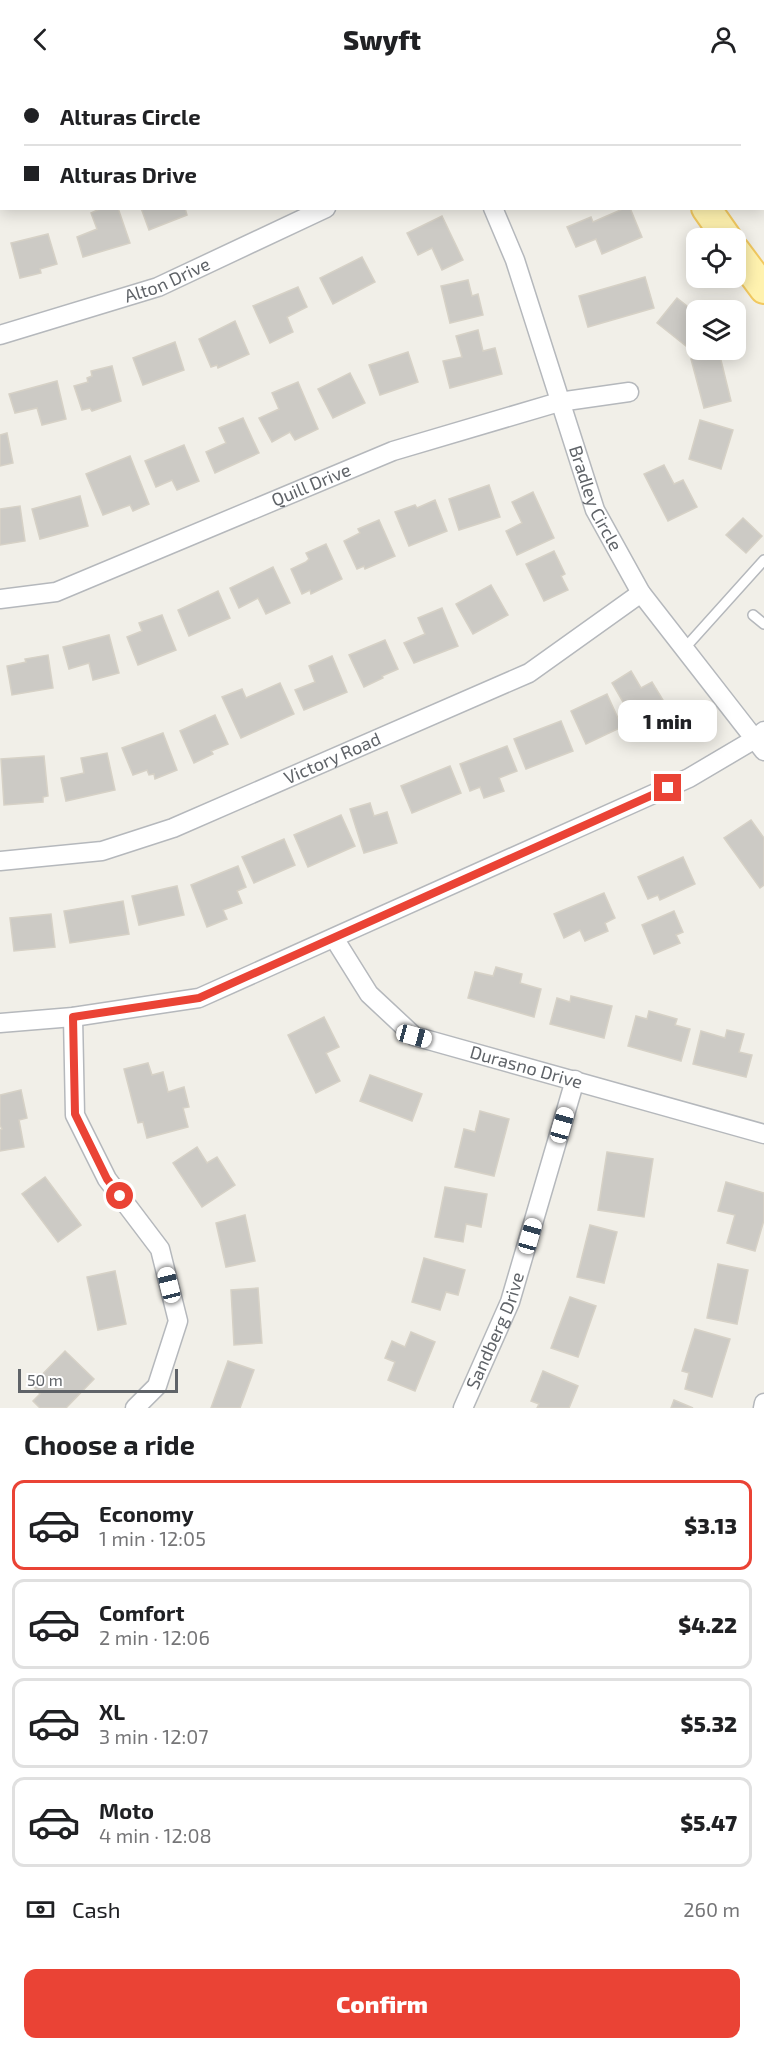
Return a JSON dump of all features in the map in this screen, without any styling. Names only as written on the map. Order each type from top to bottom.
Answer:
[{"type":"main road","points":[[707,210],[720,228]]},
{"type":"main road","points":[[746,265],[764,289]]},
{"type":"street","name":"Alton Drive","points":[[0,335],[159,287],[322,210]]},
{"type":"street","name":"Bradley Circle","points":[[494,210],[515,260],[595,510],[641,593],[684,649],[761,740]]},
{"type":"street","name":"Quill Drive","points":[[0,599],[56,592],[393,451],[560,402],[629,392]]},
{"type":"street","name":"Victory Road","points":[[0,861],[102,851],[173,828],[529,673],[641,593]]},
{"type":"street","points":[[0,1023],[73,1017],[199,998],[689,778],[761,740]]},
{"type":"street","name":"Durasno Drive","points":[[334,938],[369,994],[414,1036],[764,1134]]},
{"type":"street","points":[[73,1017],[75,1114],[107,1179],[160,1249],[178,1321],[157,1386],[135,1408]]},
{"type":"street","name":"Sandberg Drive","points":[[462,1408],[510,1302],[575,1080]]},
{"type":"street","points":[[763,1408],[764,1404]]},
{"type":"lane","points":[[684,649],[764,560]]},
{"type":"lane","points":[[753,615],[764,624]]},
{"type":"building","points":[[98,210],[119,210],[130,243],[83,257],[77,237],[97,229],[91,213]]},
{"type":"building","points":[[142,210],[186,210],[187,215],[149,230]]},
{"type":"building","points":[[620,210],[631,210],[642,237],[602,254],[596,239],[576,247],[567,227],[591,217],[593,222]]},
{"type":"building","points":[[442,216],[463,260],[442,270],[432,248],[418,255],[407,233]]},
{"type":"building","points":[[48,234],[57,264],[40,269],[41,273],[20,278],[11,243]]},
{"type":"building","points":[[362,257],[375,282],[333,304],[320,278]]},
{"type":"building","points":[[645,277],[654,308],[588,327],[579,296]]},
{"type":"building","points":[[468,280],[472,296],[478,294],[483,315],[450,323],[441,286]]},
{"type":"building","points":[[298,287],[307,307],[287,317],[293,332],[270,343],[253,306]]},
{"type":"building","points":[[677,298],[686,305],[686,346],[657,323]]},
{"type":"building","points":[[235,321],[249,354],[218,368],[217,365],[211,367],[199,339]]},
{"type":"building","points":[[478,330],[483,351],[495,348],[502,374],[450,388],[443,361],[462,357],[456,336]]},
{"type":"building","points":[[175,342],[184,370],[143,385],[133,358]]},
{"type":"building","points":[[408,352],[418,382],[380,395],[369,365]]},
{"type":"building","points":[[691,360],[721,360],[731,401],[704,408]]},
{"type":"building","points":[[112,366],[121,401],[92,411],[90,408],[82,410],[74,386],[88,382],[87,378],[92,376],[91,371]]},
{"type":"building","points":[[350,373],[365,403],[333,418],[318,389]]},
{"type":"building","points":[[57,381],[66,419],[42,425],[37,408],[15,413],[9,394]]},
{"type":"building","points":[[298,382],[318,429],[295,440],[290,432],[272,442],[259,418],[279,409],[272,393]]},
{"type":"building","points":[[243,418],[259,453],[215,473],[206,452],[226,443],[219,428]]},
{"type":"building","points":[[700,420],[733,430],[721,469],[689,459]]},
{"type":"building","points":[[7,433],[13,463],[0,466],[0,435]]},
{"type":"building","points":[[184,445],[199,481],[177,490],[172,480],[156,487],[145,461]]},
{"type":"building","points":[[130,456],[149,504],[133,511],[130,505],[103,515],[86,474]]},
{"type":"building","points":[[664,465],[674,484],[683,480],[697,507],[668,521],[644,474]]},
{"type":"building","points":[[489,485],[500,517],[459,530],[449,499]]},
{"type":"building","points":[[533,492],[554,538],[517,555],[506,531],[522,523],[512,502]]},
{"type":"building","points":[[80,496],[88,526],[40,539],[32,509]]},
{"type":"building","points":[[435,500],[447,531],[409,546],[395,512],[415,505],[417,508]]},
{"type":"building","points":[[20,506],[25,541],[0,545],[0,509]]},
{"type":"building","points":[[743,518],[762,536],[746,553],[726,535]]},
{"type":"building","points":[[379,520],[395,556],[365,569],[364,566],[357,569],[344,541],[360,533],[358,529]]},
{"type":"building","points":[[326,544],[342,579],[311,594],[310,590],[302,594],[291,569],[309,559],[306,553]]},
{"type":"building","points":[[554,551],[565,574],[561,576],[568,590],[544,601],[526,564]]},
{"type":"building","points":[[273,567],[290,603],[266,614],[258,598],[239,608],[230,588]]},
{"type":"building","points":[[491,585],[508,615],[473,634],[456,604]]},
{"type":"building","points":[[218,591],[230,618],[189,636],[178,610]]},
{"type":"building","points":[[442,608],[458,646],[414,663],[404,643],[425,634],[418,618]]},
{"type":"building","points":[[162,615],[176,650],[138,665],[127,637],[142,631],[139,623]]},
{"type":"building","points":[[109,635],[119,673],[93,680],[89,663],[69,669],[63,647]]},
{"type":"building","points":[[385,640],[398,669],[364,687],[349,655]]},
{"type":"building","points":[[48,655],[53,688],[12,695],[7,666],[26,662],[25,659]]},
{"type":"building","points":[[332,656],[347,692],[304,710],[295,690],[315,682],[309,666]]},
{"type":"building","points":[[631,671],[641,688],[652,682],[669,710],[638,728],[612,683]]},
{"type":"building","points":[[280,683],[294,714],[241,738],[222,697],[242,689],[246,698]]},
{"type":"building","points":[[607,694],[622,727],[586,744],[571,711]]},
{"type":"building","points":[[215,715],[228,744],[211,751],[213,754],[194,763],[180,731]]},
{"type":"building","points":[[561,721],[573,751],[526,769],[514,739]]},
{"type":"building","points":[[163,733],[177,770],[155,779],[154,774],[149,775],[147,770],[133,775],[122,748]]},
{"type":"building","points":[[507,746],[517,771],[499,778],[504,791],[484,798],[480,787],[470,791],[460,764]]},
{"type":"building","points":[[107,753],[115,790],[66,801],[61,778],[84,773],[81,758]]},
{"type":"building","points":[[44,756],[48,796],[43,797],[43,802],[4,805],[1,759]]},
{"type":"building","points":[[450,766],[461,793],[412,813],[401,786]]},
{"type":"building","points":[[370,803],[374,816],[387,812],[397,843],[364,853],[350,809]]},
{"type":"building","points":[[341,815],[355,846],[308,867],[294,835]]},
{"type":"building","points":[[751,820],[764,838],[764,885],[760,888],[724,838]]},
{"type":"building","points":[[284,839],[295,865],[254,883],[242,857]]},
{"type":"building","points":[[683,857],[695,884],[660,900],[658,895],[648,899],[638,877]]},
{"type":"building","points":[[238,866],[246,887],[237,891],[242,903],[223,910],[227,919],[207,927],[191,885]]},
{"type":"building","points":[[177,886],[184,915],[139,925],[132,896]]},
{"type":"building","points":[[604,893],[615,918],[605,923],[608,931],[585,941],[580,930],[564,938],[554,914]]},
{"type":"building","points":[[123,901],[129,934],[70,943],[64,911]]},
{"type":"building","points":[[674,911],[683,932],[676,935],[680,943],[654,954],[642,925]]},
{"type":"building","points":[[51,914],[55,947],[14,951],[10,918]]},
{"type":"building","points":[[496,967],[522,974],[520,983],[541,989],[534,1017],[468,998],[475,972],[493,976]]},
{"type":"building","points":[[571,996],[612,1006],[604,1038],[550,1024],[557,998],[570,1002]]},
{"type":"building","points":[[649,1011],[677,1019],[675,1025],[690,1029],[681,1061],[628,1046],[636,1016],[647,1019]]},
{"type":"building","points":[[324,1017],[339,1047],[326,1053],[340,1081],[316,1093],[288,1035]]},
{"type":"building","points":[[727,1030],[744,1034],[739,1052],[752,1055],[746,1077],[693,1064],[701,1031],[725,1038]]},
{"type":"building","points":[[148,1063],[152,1075],[163,1072],[168,1092],[184,1087],[189,1107],[183,1108],[188,1127],[147,1138],[143,1122],[138,1123],[124,1069]]},
{"type":"building","points":[[370,1075],[422,1094],[412,1121],[360,1101]]},
{"type":"building","points":[[21,1090],[27,1118],[19,1120],[24,1147],[0,1151],[0,1130],[2,1129],[0,1095]]},
{"type":"building","points":[[480,1111],[509,1119],[494,1176],[455,1167],[464,1129],[475,1132]]},
{"type":"building","points":[[197,1147],[207,1163],[217,1157],[235,1185],[202,1207],[173,1163]]},
{"type":"building","points":[[607,1152],[653,1159],[644,1217],[598,1210]]},
{"type":"building","points":[[45,1177],[81,1225],[58,1242],[22,1194]]},
{"type":"building","points":[[726,1182],[764,1193],[764,1220],[755,1251],[727,1243],[735,1215],[718,1211]]},
{"type":"building","points":[[445,1187],[487,1194],[481,1227],[466,1224],[463,1242],[435,1237]]},
{"type":"building","points":[[245,1215],[255,1261],[226,1267],[216,1223]]},
{"type":"building","points":[[590,1225],[617,1232],[604,1283],[577,1277]]},
{"type":"building","points":[[424,1258],[465,1270],[458,1295],[446,1292],[440,1310],[412,1302]]},
{"type":"building","points":[[718,1264],[748,1270],[737,1324],[707,1318]]},
{"type":"building","points":[[115,1271],[126,1324],[98,1330],[87,1277]]},
{"type":"building","points":[[258,1288],[262,1343],[234,1345],[231,1290]]},
{"type":"building","points":[[570,1297],[596,1306],[578,1357],[551,1348]]},
{"type":"building","points":[[695,1329],[730,1339],[712,1397],[685,1389],[689,1373],[682,1371]]},
{"type":"building","points":[[411,1332],[435,1342],[415,1391],[388,1380],[395,1362],[385,1358],[392,1341],[405,1347]]},
{"type":"building","points":[[65,1351],[94,1379],[66,1408],[40,1408],[33,1401],[40,1394],[32,1385]]},
{"type":"building","points":[[228,1361],[254,1370],[240,1408],[211,1408]]},
{"type":"building","points":[[543,1371],[578,1386],[569,1408],[537,1408],[539,1404],[531,1401]]},
{"type":"building","points":[[674,1400],[693,1408],[671,1408]]},
{"type":"route","points":[[120,1196],[107,1179],[75,1114],[73,1017],[199,998],[668,788]]}]
